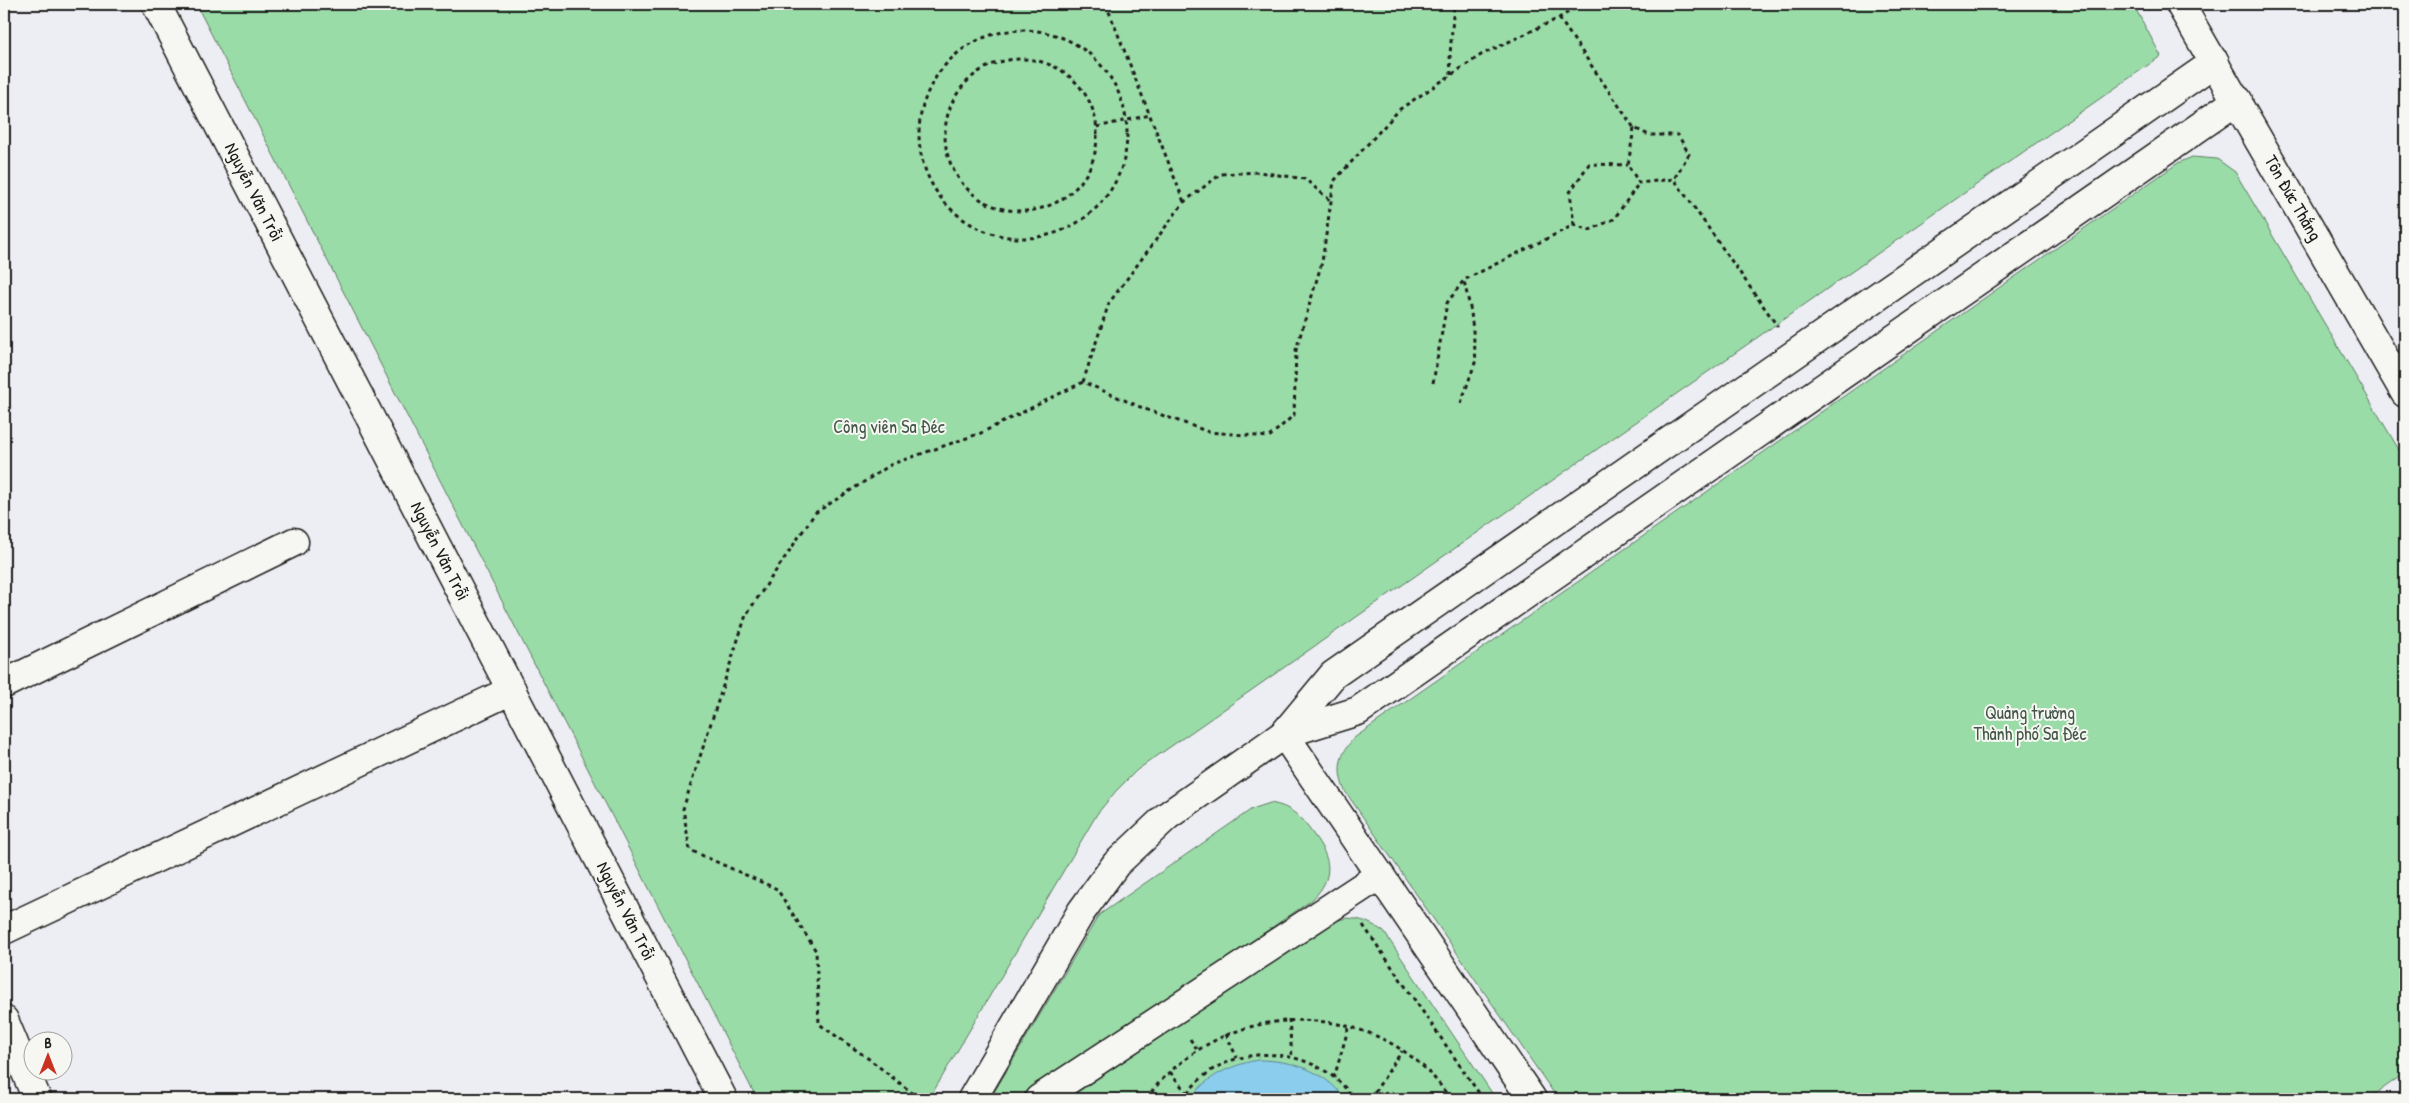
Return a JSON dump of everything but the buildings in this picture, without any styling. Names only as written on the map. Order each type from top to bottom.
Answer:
[{"type":"street","name":"Nguyễn Văn Trỗi","points":[[156,4],[723,1099]]},
{"type":"street","name":"Tôn Đức Thắng","points":[[2180,4],[2238,100],[2405,392]]},
{"type":"street","points":[[972,1099],[1082,912],[1116,864],[1167,816],[1284,734],[1333,675],[1795,352],[2215,62]]},
{"type":"street","points":[[1284,734],[1358,711],[2238,100]]},
{"type":"street","points":[[4,684],[294,542]]},
{"type":"street","points":[[4,930],[512,690]]},
{"type":"street","points":[[1284,734],[1532,1099]]},
{"type":"street","points":[[1039,1099],[1380,875]]},
{"type":"street","points":[[4,1020],[37,1099]]},
{"type":"path","points":[[1106,4],[1184,202]]},
{"type":"path","points":[[1451,75],[1450,54],[1454,4]]},
{"type":"path","points":[[1083,382],[1210,432],[1269,437],[1294,415],[1296,350],[1322,262],[1334,181],[1400,109],[1482,55],[1560,18],[1582,4]]},
{"type":"path","points":[[1560,18],[1634,128],[1649,135],[1678,135],[1689,154],[1674,179]]},
{"type":"path","points":[[1005,31],[1041,31],[1076,43],[1104,66],[1122,98],[1126,119],[1128,128],[1125,160],[1113,188],[1092,213],[1066,229],[1035,237],[1004,237],[970,223],[942,200],[924,169],[918,133],[925,98],[943,66],[971,44],[1005,31]]},
{"type":"path","points":[[1009,59],[1034,60],[1057,68],[1077,83],[1090,103],[1097,127],[1096,152],[1085,176],[1068,195],[1045,208],[1020,211],[994,207],[971,194],[955,174],[945,150],[944,125],[951,102],[965,82],[985,67],[1009,59]]},
{"type":"path","points":[[1097,127],[1150,115]]},
{"type":"path","points":[[1634,128],[1628,165],[1639,183]]},
{"type":"path","points":[[1574,225],[1570,192],[1589,164],[1628,165]]},
{"type":"path","points":[[920,1099],[819,1024],[816,951],[777,889],[690,850],[683,809],[746,615],[815,513],[892,464],[982,433],[1083,382],[1109,303],[1184,202],[1221,174],[1260,172],[1305,179],[1332,201]]},
{"type":"path","points":[[1674,179],[1795,352]]},
{"type":"path","points":[[1433,383],[1447,303],[1464,280],[1574,225],[1590,230],[1614,219],[1639,183],[1674,179]]},
{"type":"path","points":[[1461,403],[1476,360],[1471,312],[1464,280]]},
{"type":"path","points":[[1345,898],[1483,1099]]},
{"type":"path","points":[[1289,1019],[1292,1057]]},
{"type":"path","points":[[1147,1099],[1170,1072],[1197,1049],[1226,1034],[1252,1025],[1289,1019],[1314,1019],[1349,1026],[1372,1034],[1402,1051],[1423,1068],[1450,1099]]},
{"type":"path","points":[[1334,1078],[1349,1026]]},
{"type":"path","points":[[1226,1034],[1237,1058]]},
{"type":"path","points":[[1370,1099],[1402,1051]]},
{"type":"path","points":[[1182,1099],[1194,1084],[1213,1069],[1237,1058],[1255,1054],[1277,1054],[1320,1067],[1334,1078],[1354,1099]]},
{"type":"path","points":[[1170,1072],[1187,1093]]},
{"type":"green space","name":"Công viên Sa Đéc","points":[[196,4],[2133,4],[2161,56],[1137,770],[1097,814],[929,1099],[757,1099]]},
{"type":"green space","name":"Quảng trường Thành phố Sa Đéc","points":[[2192,157],[2217,159],[2235,172],[2405,460],[2405,1073],[2368,1099],[1558,1099],[1345,791],[1340,776],[1340,763],[1349,744],[1354,738],[2178,163]]},
{"type":"green space","points":[[1270,803],[1277,804],[1295,813],[1304,822],[1324,851],[1328,867],[1327,875],[1319,892],[1312,900],[1022,1099],[990,1099],[1099,915],[1252,809]]},
{"type":"green space","points":[[1347,918],[1367,922],[1384,932],[1496,1099],[1067,1099],[1334,921]]},
{"type":"water","points":[[1257,1060],[1283,1062],[1306,1069],[1327,1081],[1345,1099],[1190,1099],[1204,1084],[1219,1073],[1237,1065]]}]
